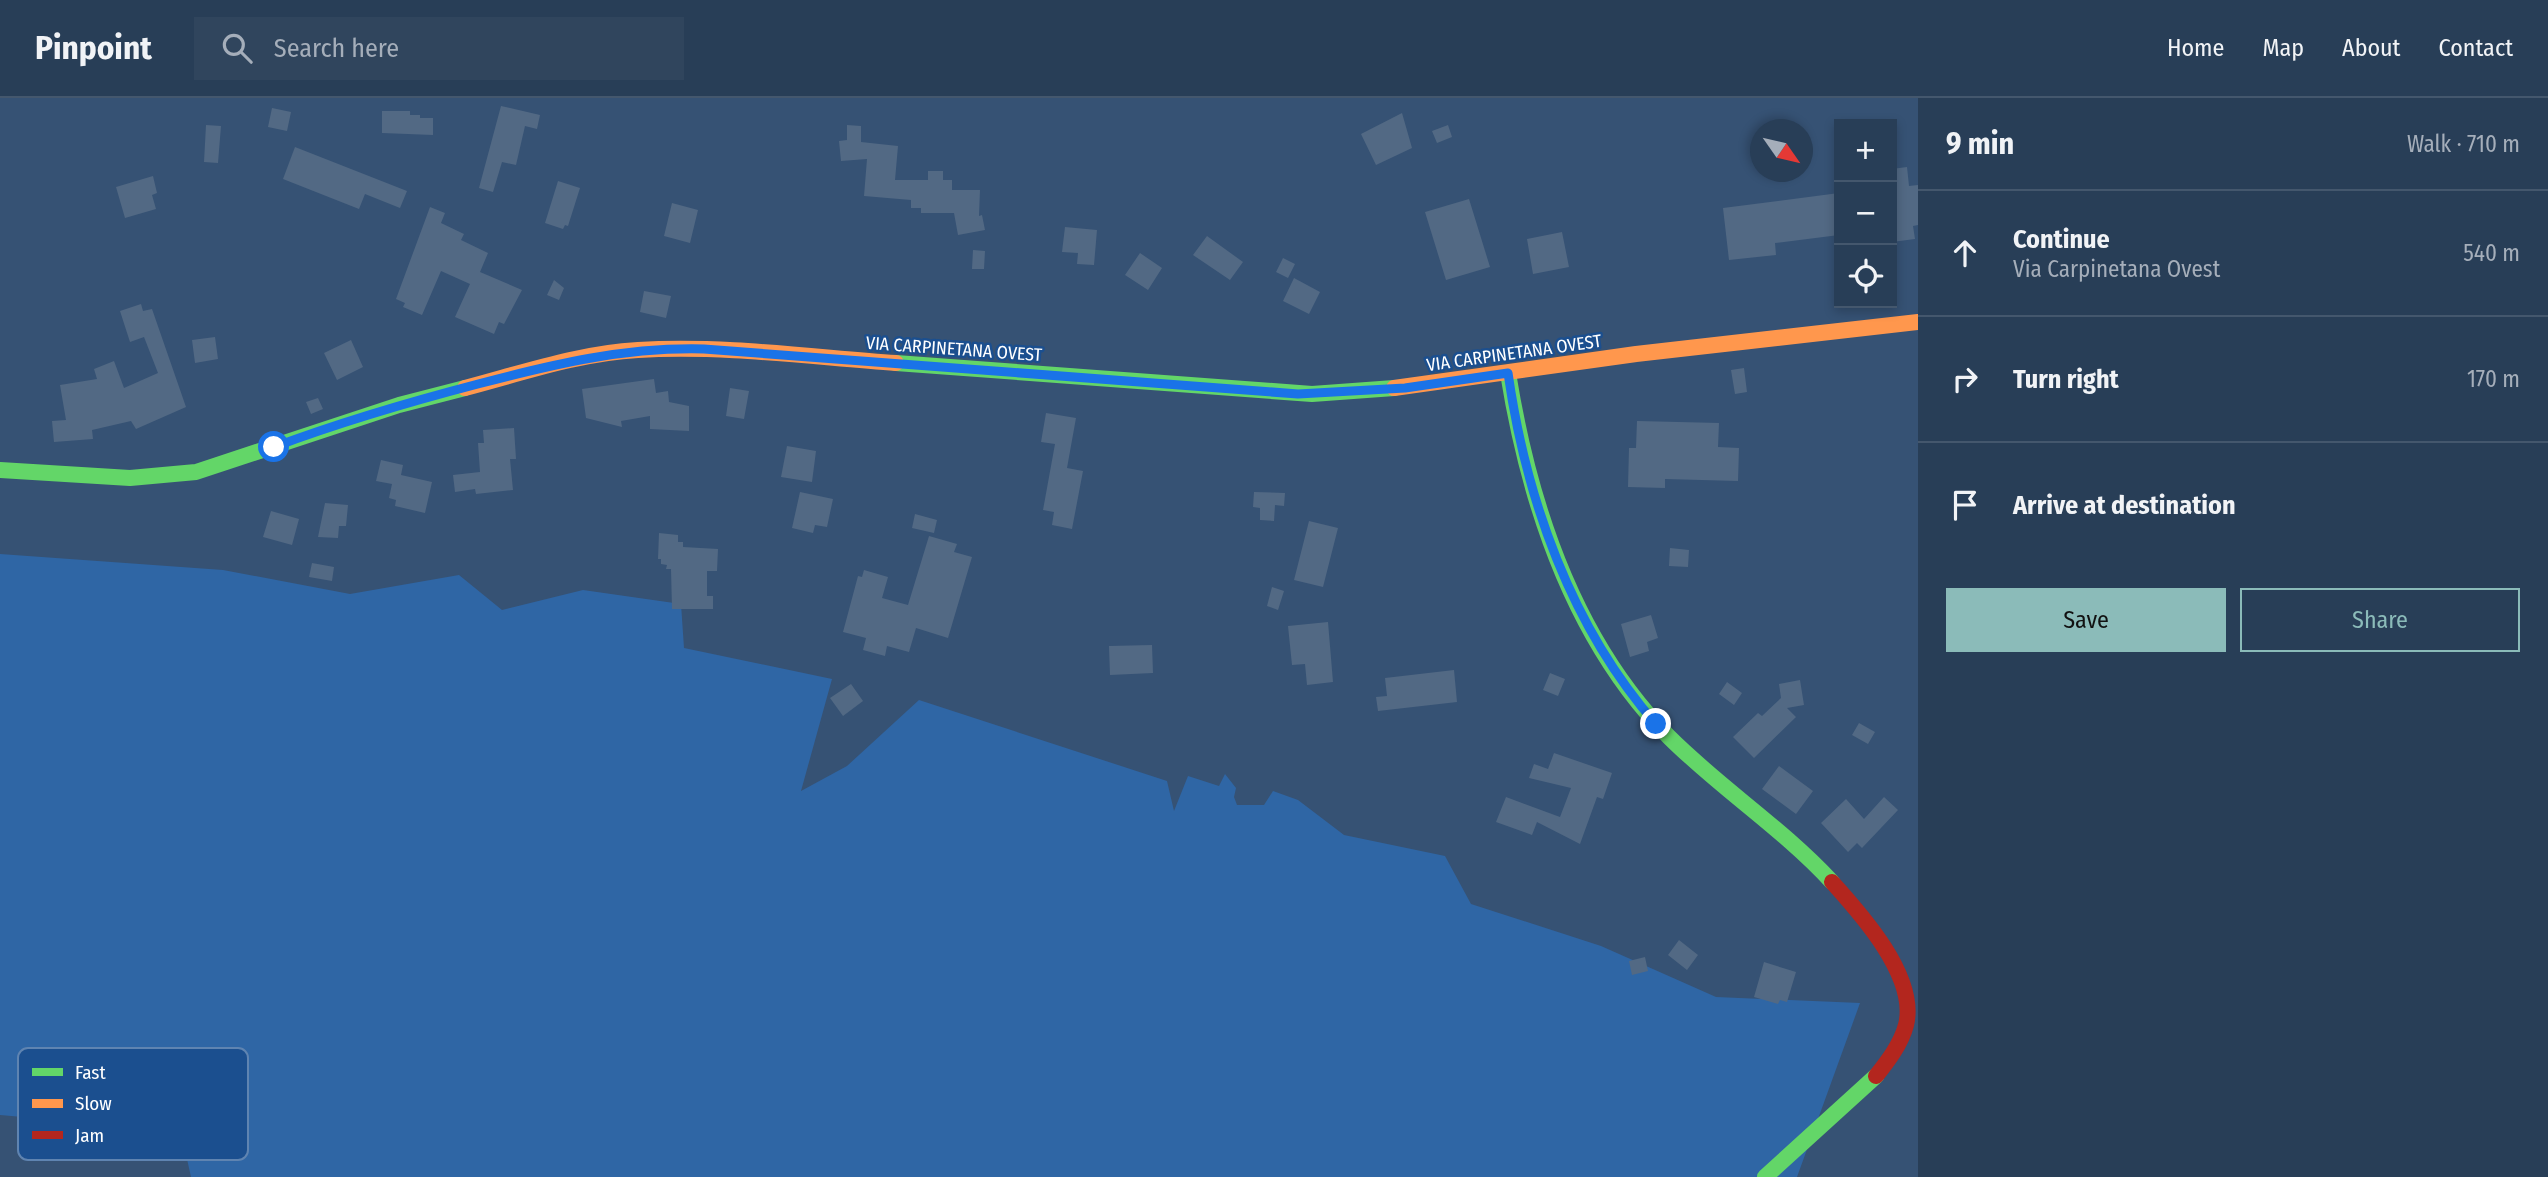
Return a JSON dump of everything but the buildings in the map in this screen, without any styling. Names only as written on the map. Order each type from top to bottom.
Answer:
[{"type":"main road","name":"VIA CARPINETANA OVEST","points":[[0,470],[130,478],[196,472],[412,401],[568,361],[636,350],[704,349],[1298,394],[1386,390],[1636,354],[1918,322]]},
{"type":"main road","points":[[1508,373],[1517,424],[1548,534],[1579,608],[1611,664],[1667,736],[1798,846],[1874,924],[1895,957],[1906,986],[1907,1023],[1891,1057],[1834,1116],[1765,1177]]},
{"type":"shaded area","points":[[0,554],[223,570],[350,594],[459,575],[502,610],[583,590],[681,604],[684,648],[832,679],[801,791],[847,766],[919,700],[1167,781],[1174,811],[1188,776],[1219,786],[1225,774],[1236,788],[1234,797],[1237,805],[1264,805],[1273,791],[1298,800],[1344,835],[1445,856],[1471,904],[1601,946],[1716,997],[1860,1003],[1797,1177],[191,1177],[187,1160],[248,1160],[248,1048],[18,1048],[18,1117],[0,1115]]},
{"type":"traffic: fast","points":[[896,363],[1312,394],[1394,388]]},
{"type":"traffic: fast","points":[[1508,373],[1517,422],[1543,520],[1560,568],[1581,614],[1606,658],[1635,699],[1669,737],[1793,844],[1832,882]]},
{"type":"traffic: fast","points":[[0,470],[130,478],[196,472],[399,405],[465,388]]},
{"type":"traffic: fast","points":[[1765,1177],[1876,1076]]},
{"type":"traffic: slow","points":[[1394,388],[1636,354],[1918,322]]},
{"type":"traffic: slow","points":[[465,388],[573,359],[638,350],[735,350],[896,363]]},
{"type":"traffic: jam","points":[[1832,882],[1871,929],[1896,967],[1904,987],[1907,1006],[1904,1032],[1876,1076]]},
{"type":"route","points":[[274,447],[399,405],[568,361],[636,350],[704,349],[1298,394],[1405,388],[1508,373],[1517,424],[1536,496],[1563,575],[1611,664],[1656,724]]}]
